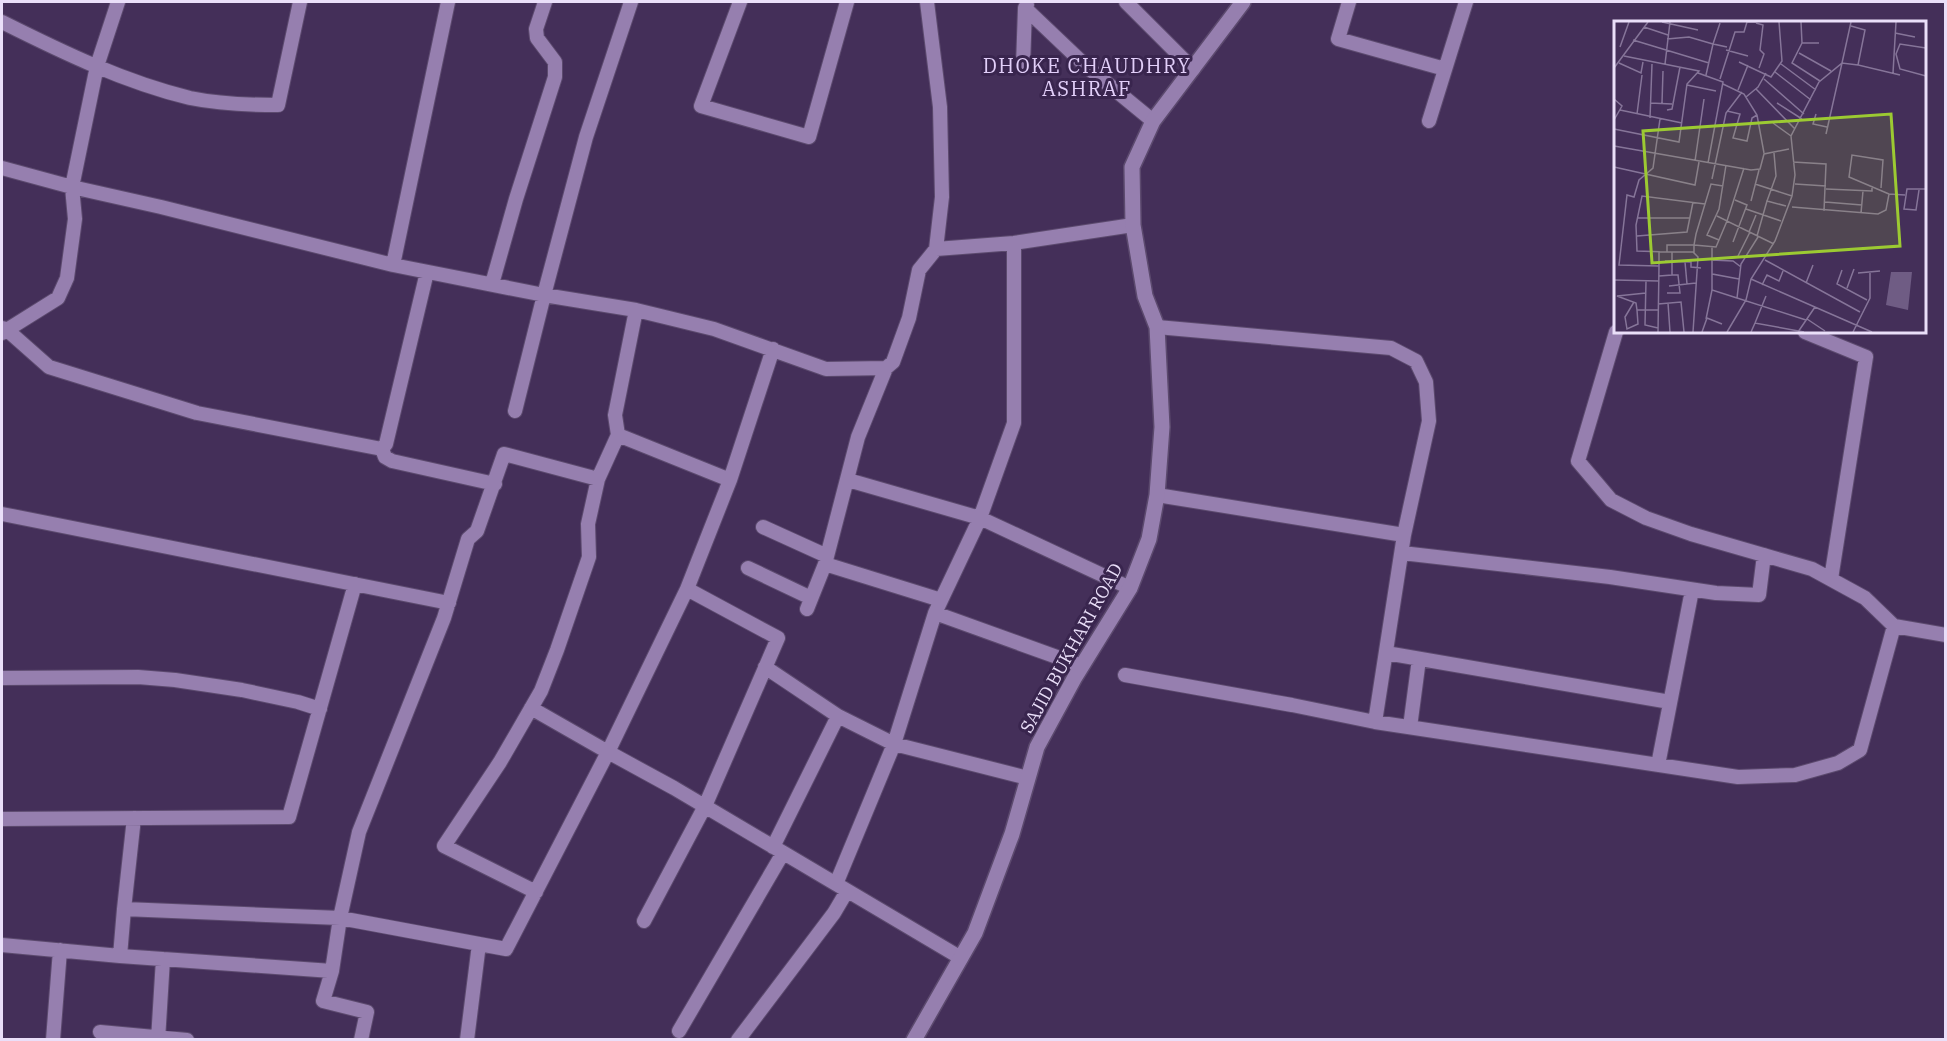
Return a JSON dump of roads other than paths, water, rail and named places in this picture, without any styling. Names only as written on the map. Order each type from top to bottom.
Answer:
[{"type":"street","points":[[118,2],[97,66],[72,187],[75,219],[67,278],[58,298],[3,330],[49,367],[197,413],[382,449]]},
{"type":"street","points":[[2,22],[97,66],[191,98],[239,105],[278,105],[300,2]]},
{"type":"street","points":[[393,265],[448,2]]},
{"type":"street","points":[[492,284],[555,77],[555,62],[537,38],[536,29],[545,2]]},
{"type":"street","points":[[515,411],[586,137],[631,2]]},
{"type":"street","points":[[740,2],[701,106],[809,137],[847,2]]},
{"type":"street","points":[[748,568],[809,603],[826,560],[858,437],[886,368],[893,362],[909,318],[919,270],[936,249],[942,197],[940,107],[927,2]]},
{"type":"street","points":[[1126,2],[1193,69]]},
{"type":"street","name":"SAJID BUKHARI ROAD","points":[[914,1040],[975,933],[1012,834],[1037,747],[1082,666],[1130,588],[1149,539],[1157,495],[1162,427],[1157,327],[1145,296],[1133,225],[1132,167],[1153,122],[1243,2]]},
{"type":"street","points":[[1349,2],[1338,39],[1445,69]]},
{"type":"street","points":[[1429,121],[1466,2]]},
{"type":"street","points":[[1023,66],[1028,5]]},
{"type":"street","points":[[1028,5],[1086,66],[1153,122]]},
{"type":"street","points":[[2,168],[393,265],[544,295],[636,310],[714,329],[826,369],[886,368]]},
{"type":"street","points":[[936,249],[1014,243],[1133,225]]},
{"type":"street","points":[[738,1040],[834,913],[894,744],[938,607],[981,518],[1014,423],[1014,243]]},
{"type":"street","points":[[382,449],[386,444],[427,272]]},
{"type":"street","points":[[536,892],[444,846],[500,762],[541,691],[557,650],[589,557],[588,524],[598,479],[618,435],[615,415],[636,310]]},
{"type":"street","points":[[1157,327],[1391,348],[1416,361],[1426,382],[1429,421],[1404,535],[1375,722]]},
{"type":"street","points":[[1616,333],[1578,461],[1611,500],[1646,518],[1691,534],[1812,569],[1865,598],[1894,626],[1946,635]]},
{"type":"street","points":[[1807,333],[1866,357],[1831,579]]},
{"type":"street","points":[[124,909],[340,918],[506,948],[608,752],[687,589],[730,480],[774,349]]},
{"type":"street","points":[[618,435],[730,480]]},
{"type":"street","points":[[382,449],[385,457],[392,461],[495,484]]},
{"type":"street","points":[[361,1040],[367,1012],[323,1001],[332,971],[340,918],[359,832],[449,603],[468,539],[477,531],[504,454],[598,479]]},
{"type":"street","points":[[848,480],[981,518],[1130,588]]},
{"type":"street","points":[[1157,495],[1404,535]]},
{"type":"street","points":[[2,514],[449,603]]},
{"type":"street","points":[[763,526],[826,560],[1082,666]]},
{"type":"street","points":[[1401,553],[1610,577],[1716,593],[1759,595],[1764,555]]},
{"type":"street","points":[[2,819],[289,817],[355,584]]},
{"type":"street","points":[[644,921],[705,806],[778,638],[687,589]]},
{"type":"street","points":[[1658,765],[1692,590]]},
{"type":"street","points":[[1125,675],[1375,722],[1738,777],[1795,775],[1838,763],[1860,750],[1894,626]]},
{"type":"street","points":[[1386,653],[1670,702]]},
{"type":"street","points":[[1410,727],[1419,659]]},
{"type":"street","points":[[765,667],[838,716],[894,744],[1028,778]]},
{"type":"street","points":[[2,678],[138,677],[176,680],[242,690],[298,702],[321,710]]},
{"type":"street","points":[[531,708],[705,806],[961,958]]},
{"type":"street","points":[[678,1031],[778,850],[838,716]]},
{"type":"street","points":[[120,956],[134,818]]},
{"type":"street","points":[[467,1040],[479,944]]},
{"type":"street","points":[[2,945],[332,971]]},
{"type":"street","points":[[53,1040],[60,950]]},
{"type":"street","points":[[158,1038],[163,959]]},
{"type":"street","points":[[100,1032],[188,1040]]},
{"type":"district","name":"DHOKE CHAUDHRY ASHRAF","points":[[1087,76]]}]
